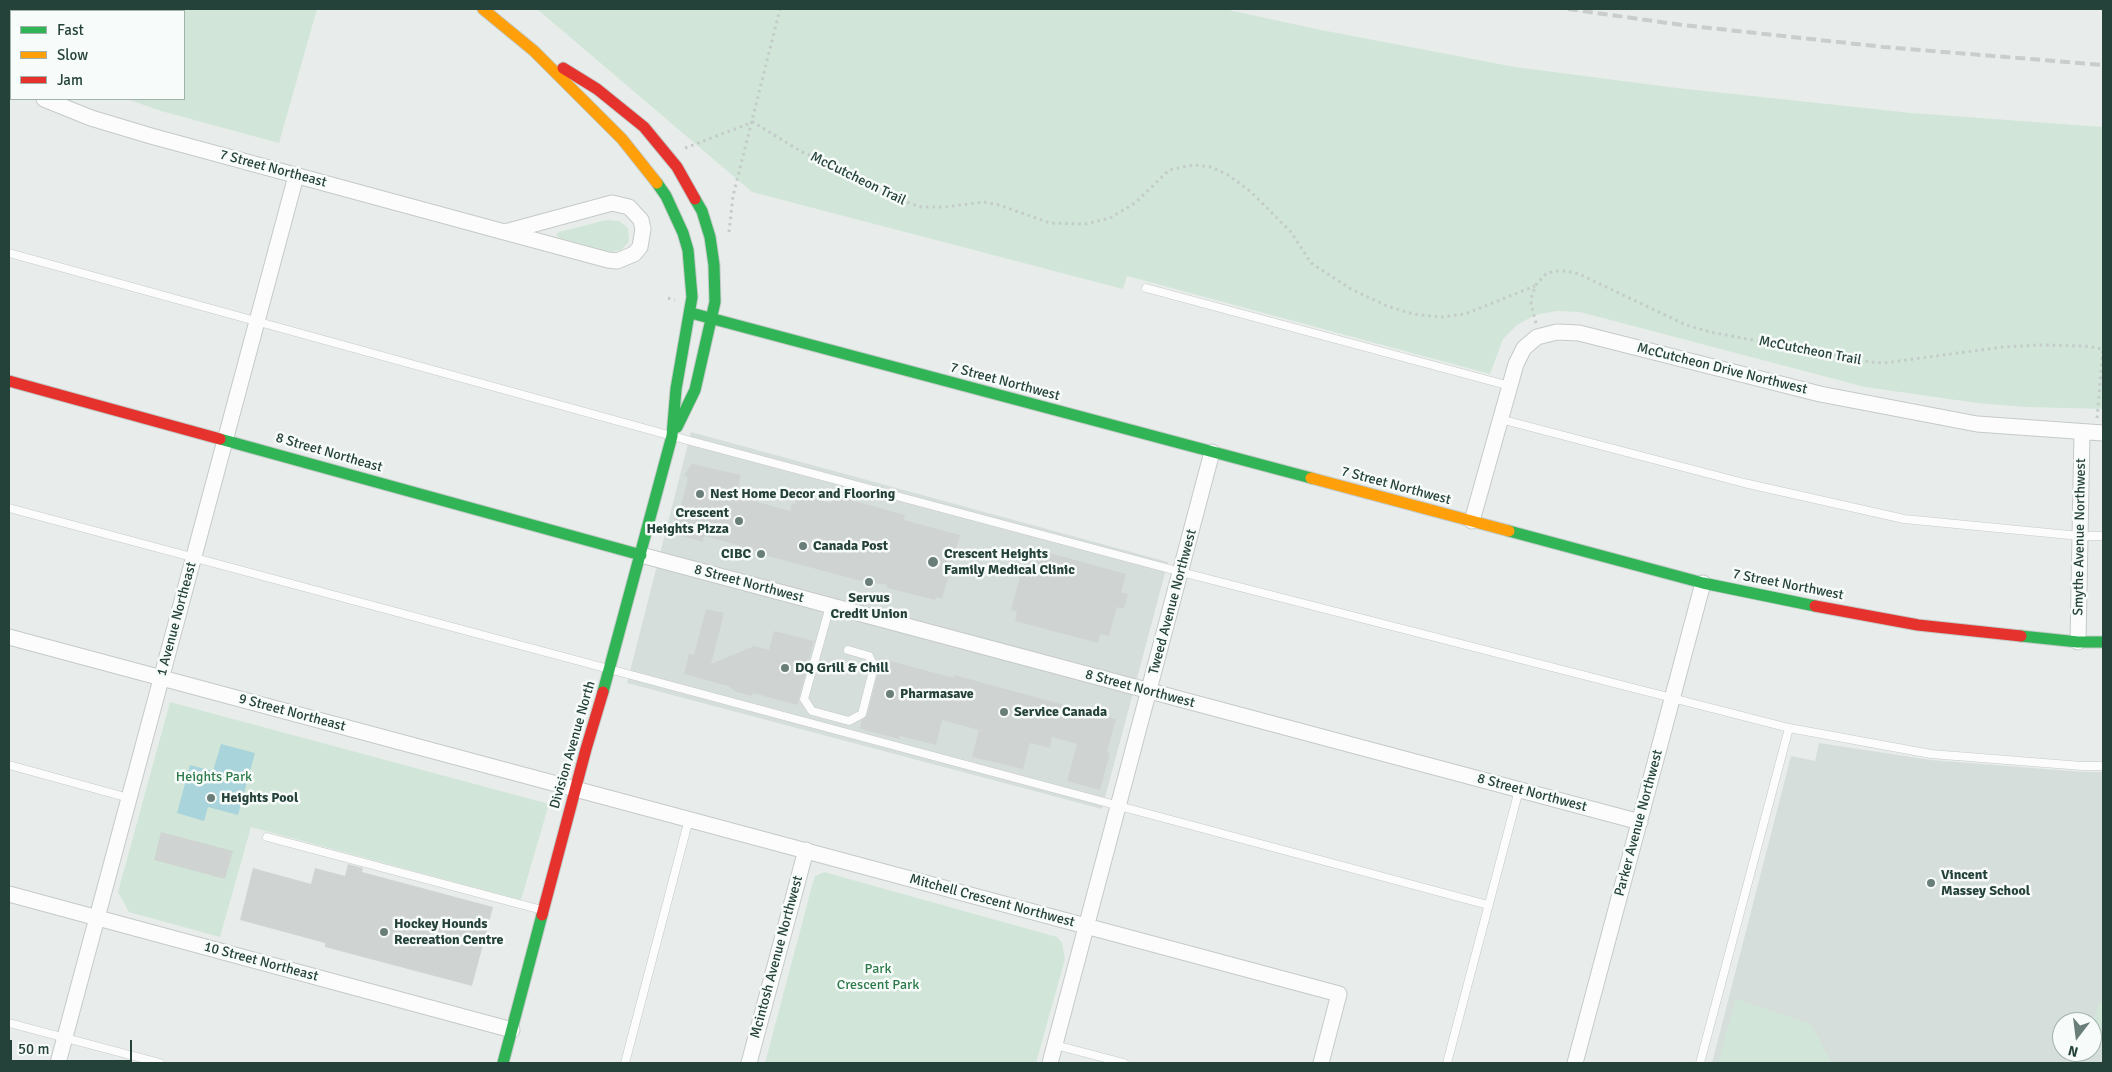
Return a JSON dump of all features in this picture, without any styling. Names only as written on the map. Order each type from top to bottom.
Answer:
[{"type":"street","points":[[483,9],[534,51]]},
{"type":"street","name":"Division Avenue North","points":[[534,51],[597,89],[644,127],[682,174],[702,211],[710,237],[716,284],[712,320],[695,390],[672,436]]},
{"type":"street","name":"Division Avenue North","points":[[503,1063],[672,436],[676,389],[691,313],[692,297],[688,250],[676,214],[647,168],[622,139],[534,51]]},
{"type":"street","name":"7 Street Northeast","points":[[47,100],[100,120],[296,176],[504,232],[608,260],[618,261],[626,259],[640,247],[643,229],[641,220],[630,207],[612,203],[504,232]]},
{"type":"street","name":"1 Avenue Northeast","points":[[58,1063],[296,176]]},
{"type":"street","name":"7 Street Northwest","points":[[691,313],[1703,583],[1833,610],[1918,624],[2078,642],[2103,642]]},
{"type":"street","name":"McCutcheon Drive Northwest","points":[[1472,522],[1516,364],[1524,348],[1537,337],[1557,332],[1580,333],[1820,394],[1977,424],[2094,433]]},
{"type":"street","name":"8 Street Northeast","points":[[9,381],[226,439],[641,555]]},
{"type":"street","name":"Smythe Avenue Northwest","points":[[2078,642],[2080,536],[2094,433]]},
{"type":"street","name":"Tweed Avenue Northwest","points":[[1050,1063],[1212,452]]},
{"type":"street","name":"8 Street Northwest","points":[[641,555],[1640,822]]},
{"type":"street","name":"Parker Avenue Northwest","points":[[1575,1063],[1703,583]]},
{"type":"street","name":"9 Street Northeast","points":[[9,637],[576,789]]},
{"type":"street","name":"Mitchell Crescent Northwest","points":[[576,789],[1339,994],[1321,1063]]},
{"type":"street","name":"Mcintosh Avenue Northwest","points":[[749,1063],[806,850]]},
{"type":"street","name":"10 Street Northeast","points":[[9,894],[512,1030]]},
{"type":"lane","points":[[9,253],[672,436],[1181,572],[1788,728],[1931,754],[2103,766]]},
{"type":"lane","points":[[1146,288],[1510,386]]},
{"type":"lane","points":[[1500,419],[1744,483],[1904,519],[2080,536],[2103,536]]},
{"type":"lane","points":[[9,508],[1488,904]]},
{"type":"lane","points":[[830,606],[804,699],[812,711],[849,721],[862,714],[874,667],[869,656],[848,650]]},
{"type":"lane","points":[[1700,1063],[1788,728]]},
{"type":"lane","points":[[9,765],[129,798]]},
{"type":"lane","points":[[1447,1063],[1518,790]]},
{"type":"lane","points":[[625,1063],[689,819]]},
{"type":"lane","points":[[267,837],[544,911]]},
{"type":"lane","points":[[9,1023],[160,1063]]},
{"type":"lane","points":[[1055,1045],[1124,1063]]},
{"type":"path","points":[[735,185],[753,122],[780,9]]},
{"type":"path","points":[[682,149],[753,122]]},
{"type":"path","name":"McCutcheon Trail","points":[[753,122],[802,152],[846,170],[911,204],[922,207],[938,207],[984,202],[999,205],[1050,223],[1085,224],[1110,218],[1135,203],[1169,170],[1193,166],[1211,167],[1228,175],[1250,191],[1291,232],[1311,263],[1352,289],[1387,306],[1422,315],[1441,317],[1465,314],[1535,286],[1546,274],[1555,271],[1566,271],[1579,274],[1686,325],[1710,332],[1870,362],[1884,363],[2003,347],[2040,345],[2085,346],[2103,349]]},
{"type":"path","points":[[1535,286],[1532,294],[1532,311],[1544,335]]},
{"type":"path","points":[[2094,433],[2103,349]]},
{"type":"shaded area","points":[[691,432],[1168,562],[1102,809],[627,683]]},
{"type":"shaded area","name":"Vincent Massey School","points":[[1819,743],[1931,760],[2103,772],[2103,1063],[1712,1063],[1791,756],[1815,761]]},
{"type":"green space","points":[[9,9],[317,9],[279,143],[161,111],[130,100],[185,100],[185,10],[10,10],[9,50]]},
{"type":"green space","points":[[537,9],[1224,9],[1316,29],[1515,67],[1677,88],[1912,113],[2103,127],[2103,409],[2026,407],[1977,403],[1865,387],[1580,312],[1556,311],[1535,315],[1517,325],[1503,339],[1490,374],[1127,276],[1123,289],[752,192]]},
{"type":"green space","points":[[606,220],[619,221],[628,228],[628,243],[621,250],[611,252],[559,238],[556,235],[559,232]]},
{"type":"green space","name":"Heights Park","points":[[170,702],[549,804],[521,900],[251,827],[220,937],[129,912],[118,892]]},
{"type":"green space","name":"Park Crescent Park","points":[[824,872],[1057,937],[1062,943],[1065,959],[1036,1063],[765,1063],[813,882],[815,876]]},
{"type":"green space","points":[[2103,998],[2103,1048],[2102,1012],[2096,1012]]},
{"type":"green space","points":[[1736,999],[1811,1024],[1832,1063],[1718,1063]]},
{"type":"water","points":[[221,744],[255,753],[238,815],[208,807],[204,821],[177,813],[190,765],[213,771]]},
{"type":"building","points":[[692,464],[741,475],[736,496],[790,511],[792,503],[795,504],[797,494],[831,503],[833,495],[905,515],[904,520],[960,535],[942,599],[936,597],[935,600],[887,588],[887,585],[857,580],[742,549],[742,546],[704,536],[703,542],[670,533],[677,508],[680,510],[688,478],[684,475]]},
{"type":"building","points":[[1028,547],[1126,574],[1121,592],[1128,594],[1124,609],[1117,607],[1109,636],[1100,634],[1098,643],[1015,621],[1017,612],[1011,610]]},
{"type":"building","points":[[706,609],[724,613],[711,664],[754,646],[769,650],[774,631],[814,641],[797,705],[753,693],[752,696],[736,692],[728,686],[684,674],[689,654],[694,655]]},
{"type":"building","points":[[879,658],[954,678],[954,675],[1116,719],[1107,752],[1110,753],[1100,790],[1067,781],[1077,744],[1052,737],[1050,748],[1030,743],[1023,769],[972,757],[979,730],[942,720],[936,745],[900,736],[899,739],[860,729],[862,720],[867,715],[879,668]]},
{"type":"building","points":[[161,832],[233,851],[225,879],[154,860]]},
{"type":"building","name":"Hockey Hounds Recreation Centre","points":[[348,864],[363,868],[362,872],[493,907],[472,986],[325,947],[325,943],[240,920],[253,868],[311,884],[315,868],[345,876]]},
{"type":"railway","points":[[1568,9],[1682,25],[1884,47],[2103,65]]},
{"type":"traffic: fast","points":[[603,692],[672,436],[676,389],[692,297],[688,250],[683,233],[666,196],[657,183]]},
{"type":"traffic: fast","points":[[677,427],[695,390],[715,302],[714,265],[710,237],[702,211],[695,199]]},
{"type":"traffic: fast","points":[[691,313],[1311,478]]},
{"type":"traffic: fast","points":[[220,439],[641,555]]},
{"type":"traffic: fast","points":[[1509,531],[1703,583],[1815,606]]},
{"type":"traffic: fast","points":[[2021,636],[2078,642],[2103,642]]},
{"type":"traffic: fast","points":[[503,1063],[542,915]]},
{"type":"traffic: slow","points":[[483,9],[534,51],[622,139],[657,183]]},
{"type":"traffic: slow","points":[[1311,478],[1509,531]]},
{"type":"traffic: jam","points":[[563,68],[597,89],[644,127],[677,167],[695,199]]},
{"type":"traffic: jam","points":[[9,381],[220,439]]},
{"type":"traffic: jam","points":[[1815,606],[1918,625],[2021,636]]},
{"type":"traffic: jam","points":[[542,915],[603,692]]},
{"type":"place","name":"Nest Home Decor and Flooring","points":[[700,494]]},
{"type":"place","name":"Crescent Heights Pizza","points":[[739,521]]},
{"type":"place","name":"Canada Post","points":[[803,546]]},
{"type":"place","name":"CIBC","points":[[761,554]]},
{"type":"place","name":"Crescent Heights Family Medical Clinic","points":[[933,562]]},
{"type":"place","name":"Servus Credit Union","points":[[869,582]]},
{"type":"place","name":"DQ Grill & Chill","points":[[785,668]]},
{"type":"place","name":"Pharmasave","points":[[890,694]]},
{"type":"place","name":"Service Canada","points":[[1004,712]]},
{"type":"place","name":"Heights Pool","points":[[211,798]]},
{"type":"place","name":"Vincent Massey School","points":[[1931,883]]},
{"type":"place","name":"Hockey Hounds Recreation Centre","points":[[384,932]]}]
